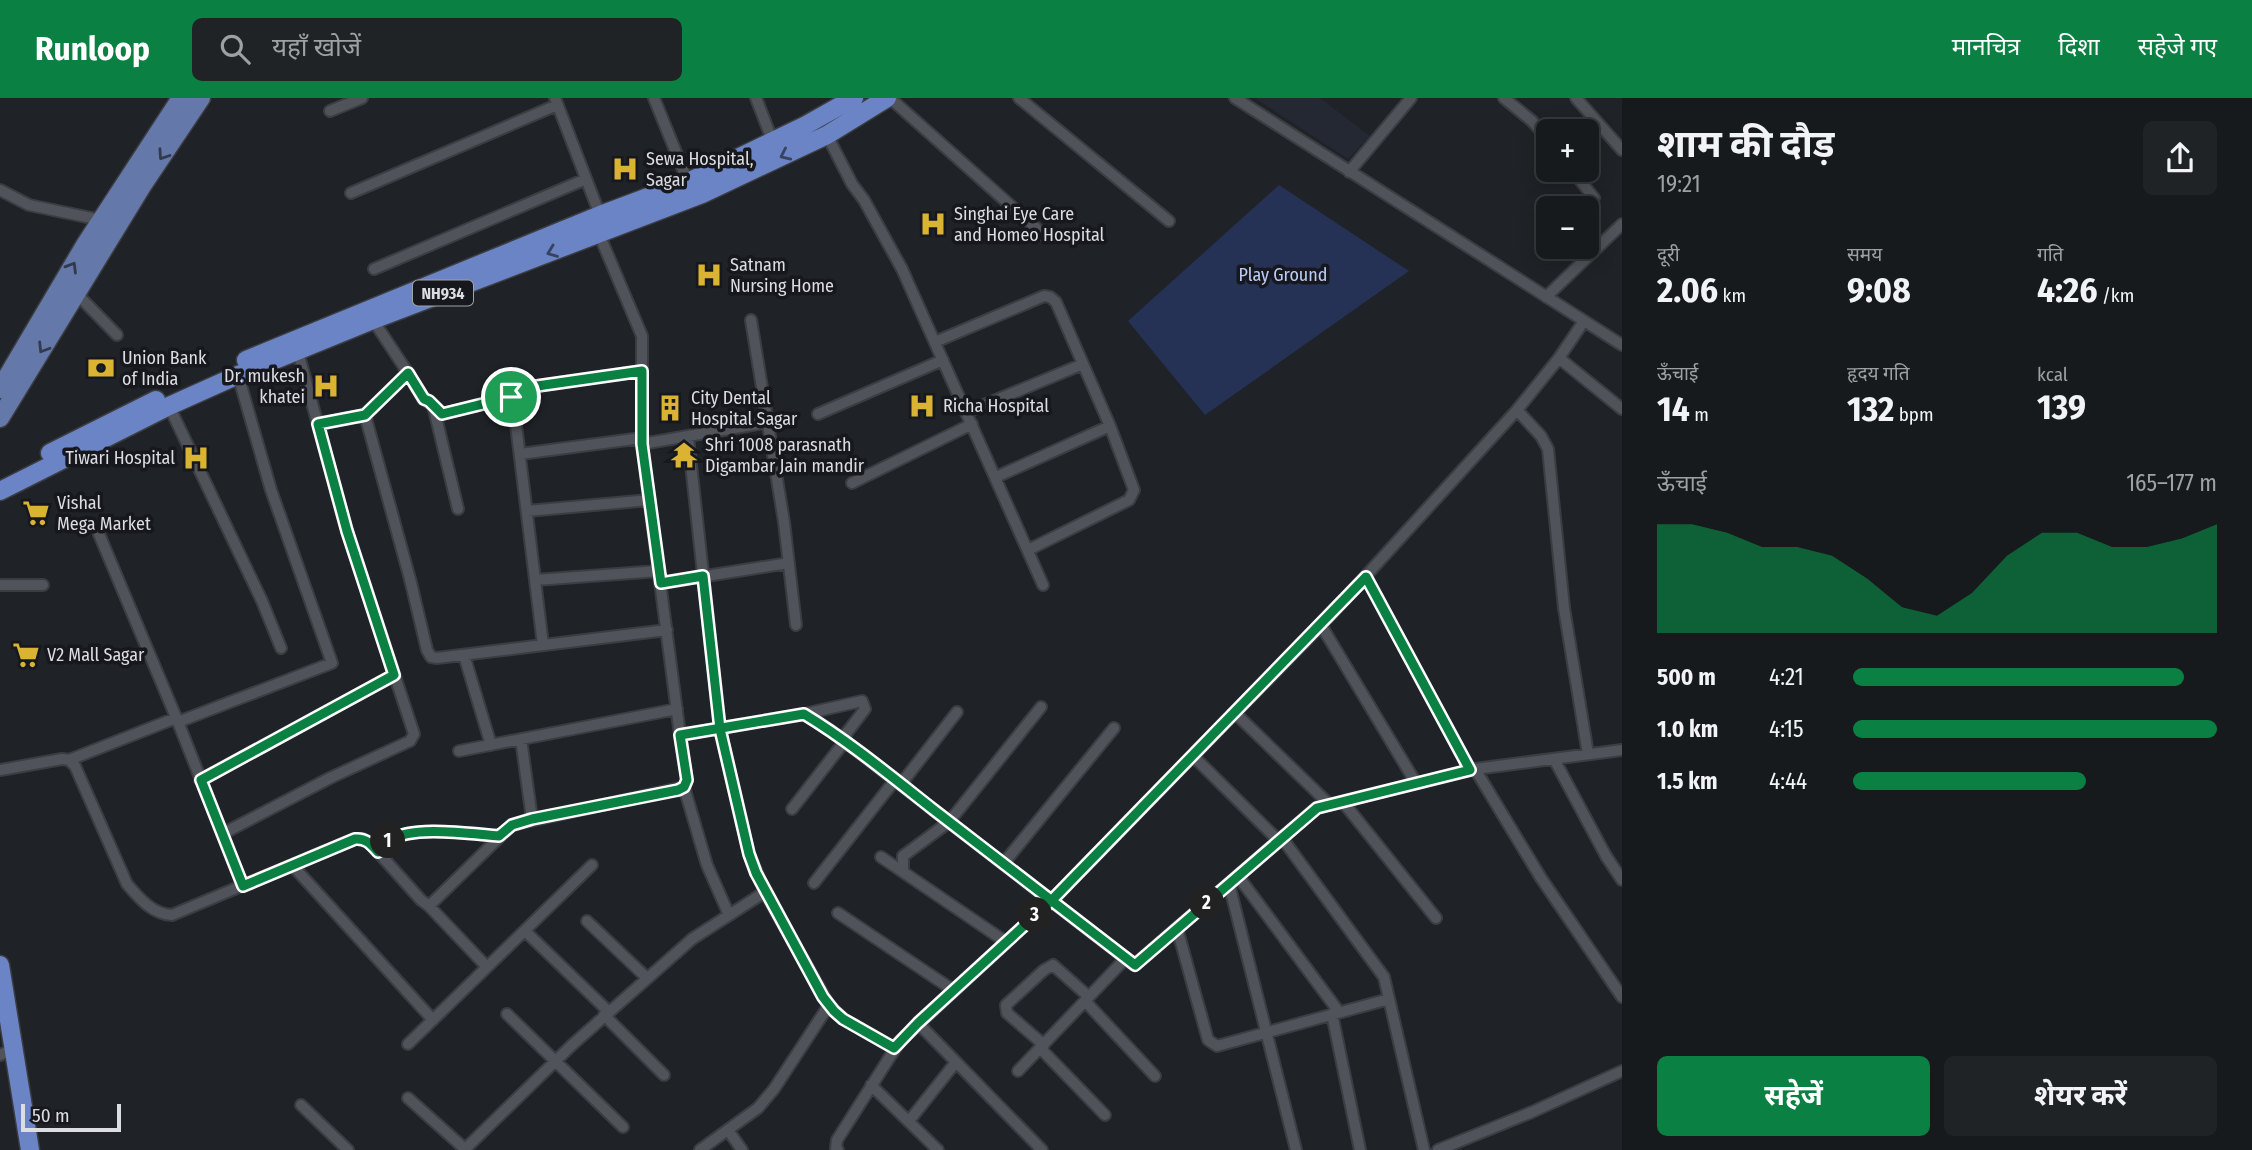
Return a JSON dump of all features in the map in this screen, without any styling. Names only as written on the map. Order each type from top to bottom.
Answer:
[{"type":"highway","name":"NH934","points":[[0,479],[115,418],[283,343],[688,182],[773,142],[855,98]]},
{"type":"highway","name":"NH934","points":[[0,491],[169,406],[238,375],[373,320],[702,194],[827,135],[889,98]]},
{"type":"highway","points":[[0,965],[7,1052],[30,1150]]},
{"type":"main road","points":[[0,388],[101,220],[181,98]]},
{"type":"main road","points":[[0,418],[142,186],[201,98]]},
{"type":"street","points":[[330,111],[362,98]]},
{"type":"street","points":[[654,98],[688,182]]},
{"type":"street","points":[[756,98],[773,142]]},
{"type":"street","points":[[889,98],[1046,237]]},
{"type":"street","points":[[1019,98],[1169,221]]},
{"type":"street","points":[[1235,98],[1622,345]]},
{"type":"street","points":[[1349,172],[1411,98]]},
{"type":"street","points":[[1504,98],[1536,125]]},
{"type":"street","points":[[1576,98],[1622,150]]},
{"type":"street","points":[[351,193],[556,102],[600,215],[599,234],[642,336],[642,441],[687,780],[684,787],[707,865],[729,915]]},
{"type":"street","points":[[827,135],[852,184],[864,200],[902,269],[1043,585]]},
{"type":"street","points":[[374,269],[586,179]]},
{"type":"street","points":[[1581,182],[1592,196]]},
{"type":"street","points":[[0,190],[29,205],[101,220]]},
{"type":"street","points":[[1546,297],[1622,224]]},
{"type":"street","points":[[77,294],[117,335]]},
{"type":"street","points":[[935,342],[1044,296],[1051,297],[1056,302],[1110,426],[1134,490],[1129,500],[1028,550]]},
{"type":"street","points":[[373,320],[424,399],[442,414],[511,397]]},
{"type":"street","points":[[751,320],[769,422],[796,625]]},
{"type":"street","points":[[838,1150],[837,1140],[894,1048],[1051,901],[1321,625],[1517,410],[1559,358],[1584,321]]},
{"type":"street","points":[[222,834],[330,778],[410,741],[414,734],[347,531],[298,352]]},
{"type":"street","points":[[1559,358],[1622,409]]},
{"type":"street","points":[[818,414],[943,360]]},
{"type":"street","points":[[967,412],[1083,364]]},
{"type":"street","points":[[543,645],[511,397],[516,389],[642,371]]},
{"type":"street","points":[[318,424],[365,415],[408,373]]},
{"type":"street","points":[[0,770],[69,760],[332,663],[271,490],[238,375]]},
{"type":"street","points":[[433,405],[458,509]]},
{"type":"street","points":[[169,406],[262,601],[281,648]]},
{"type":"street","points":[[1517,410],[1541,436],[1548,449],[1564,608],[1588,754]]},
{"type":"street","points":[[365,415],[431,657],[667,630]]},
{"type":"street","points":[[520,454],[688,437],[769,422]]},
{"type":"street","points":[[852,483],[972,425]]},
{"type":"street","points":[[996,477],[1110,426]]},
{"type":"street","points":[[688,437],[720,729],[749,854],[765,892],[830,1005],[843,1019],[894,1048]]},
{"type":"street","points":[[527,511],[650,500]]},
{"type":"street","points":[[99,534],[243,886]]},
{"type":"street","points":[[535,580],[703,576],[789,564]]},
{"type":"street","points":[[1366,577],[1472,769],[1541,878],[1622,997]]},
{"type":"street","points":[[0,585],[43,585]]},
{"type":"street","points":[[1321,625],[1416,783]]},
{"type":"street","points":[[464,655],[491,745]]},
{"type":"street","points":[[201,780],[394,675]]},
{"type":"street","points":[[680,735],[804,714],[862,701],[864,709],[792,809]]},
{"type":"street","points":[[903,872],[903,856],[949,822],[1041,707]]},
{"type":"street","points":[[458,751],[677,709]]},
{"type":"street","points":[[814,883],[957,712]]},
{"type":"street","points":[[1235,713],[1330,805]]},
{"type":"street","points":[[804,714],[843,740],[1135,965],[1317,808],[1472,769],[1622,750]]},
{"type":"street","points":[[1003,864],[1114,728]]},
{"type":"street","points":[[521,739],[532,819]]},
{"type":"street","points":[[1193,756],[1280,840],[1379,969],[1387,984],[1424,1150]]},
{"type":"street","points":[[1554,759],[1605,856],[1622,880]]},
{"type":"street","points":[[69,760],[75,766],[127,884],[140,899],[163,914],[172,915],[355,839],[363,839],[369,842],[487,967]]},
{"type":"street","points":[[429,906],[512,825],[684,787]]},
{"type":"street","points":[[1343,802],[1436,918]]},
{"type":"street","points":[[378,852],[389,841],[401,836],[439,831],[499,836]]},
{"type":"street","points":[[881,857],[1006,942]]},
{"type":"street","points":[[408,1044],[592,865]]},
{"type":"street","points":[[293,866],[433,1020]]},
{"type":"street","points":[[1233,880],[1335,1013],[1360,1150]]},
{"type":"street","points":[[1233,880],[1296,1150]]},
{"type":"street","points":[[408,1098],[465,1149],[606,1013],[692,939],[765,892]]},
{"type":"street","points":[[838,913],[953,990]]},
{"type":"street","points":[[587,922],[647,978]]},
{"type":"street","points":[[1177,928],[1208,1040],[1217,1046],[1389,999]]},
{"type":"street","points":[[525,931],[664,1075]]},
{"type":"street","points":[[1018,1071],[1126,958]]},
{"type":"street","points":[[1105,1115],[1042,1046],[1007,1013],[1006,1005],[1044,970],[1053,965],[1155,1076]]},
{"type":"street","points":[[700,1150],[748,1116],[775,1089],[830,1005]]},
{"type":"street","points":[[507,1014],[623,1127]]},
{"type":"street","points":[[918,1023],[1042,1150]]},
{"type":"street","points":[[909,1121],[956,1062]]},
{"type":"street","points":[[1438,1150],[1532,1112],[1622,1071]]},
{"type":"street","points":[[871,1085],[938,1150]]},
{"type":"street","points":[[301,1105],[348,1150]]},
{"type":"street","points":[[728,1130],[742,1150]]},
{"type":"shaded area","points":[[1255,98],[1320,98],[1370,136],[1348,159]]},
{"type":"green space","name":"Play Ground","points":[[1279,185],[1409,271],[1205,415],[1128,321]]},
{"type":"place","name":"Sewa Hospital, Sagar","points":[[625,169]]},
{"type":"place","name":"Singhai Eye Care and Homeo Hospital","points":[[933,224]]},
{"type":"place","name":"Satnam Nursing Home","points":[[709,275]]},
{"type":"place","name":"Union Bank of India","points":[[101,368]]},
{"type":"place","name":"Dr. mukesh khatei","points":[[326,386]]},
{"type":"place","name":"Richa Hospital","points":[[922,406]]},
{"type":"place","name":"City Dental Hospital Sagar","points":[[670,408]]},
{"type":"place","name":"Shri 1008 parasnath Digambar Jain mandir","points":[[684,455]]},
{"type":"place","name":"Tiwari Hospital","points":[[196,458]]},
{"type":"place","name":"Vishal Mega Market","points":[[36,513]]},
{"type":"place","name":"V2 Mall Sagar","points":[[26,655]]},
{"type":"route","points":[[511,397],[442,414],[424,399],[408,373],[365,415],[318,424],[347,531],[394,675],[201,780],[243,886],[355,839],[369,842],[378,852],[389,841],[401,836],[439,831],[499,836],[512,825],[532,819],[678,790],[684,787],[687,780],[680,735],[720,729],[804,714],[830,730],[1051,901],[1135,965],[1317,808],[1470,770],[1366,577],[1051,901],[894,1048],[834,1011],[823,997],[756,873],[749,854],[720,729],[703,576],[661,583],[642,444],[642,371],[516,389],[511,397]]}]
